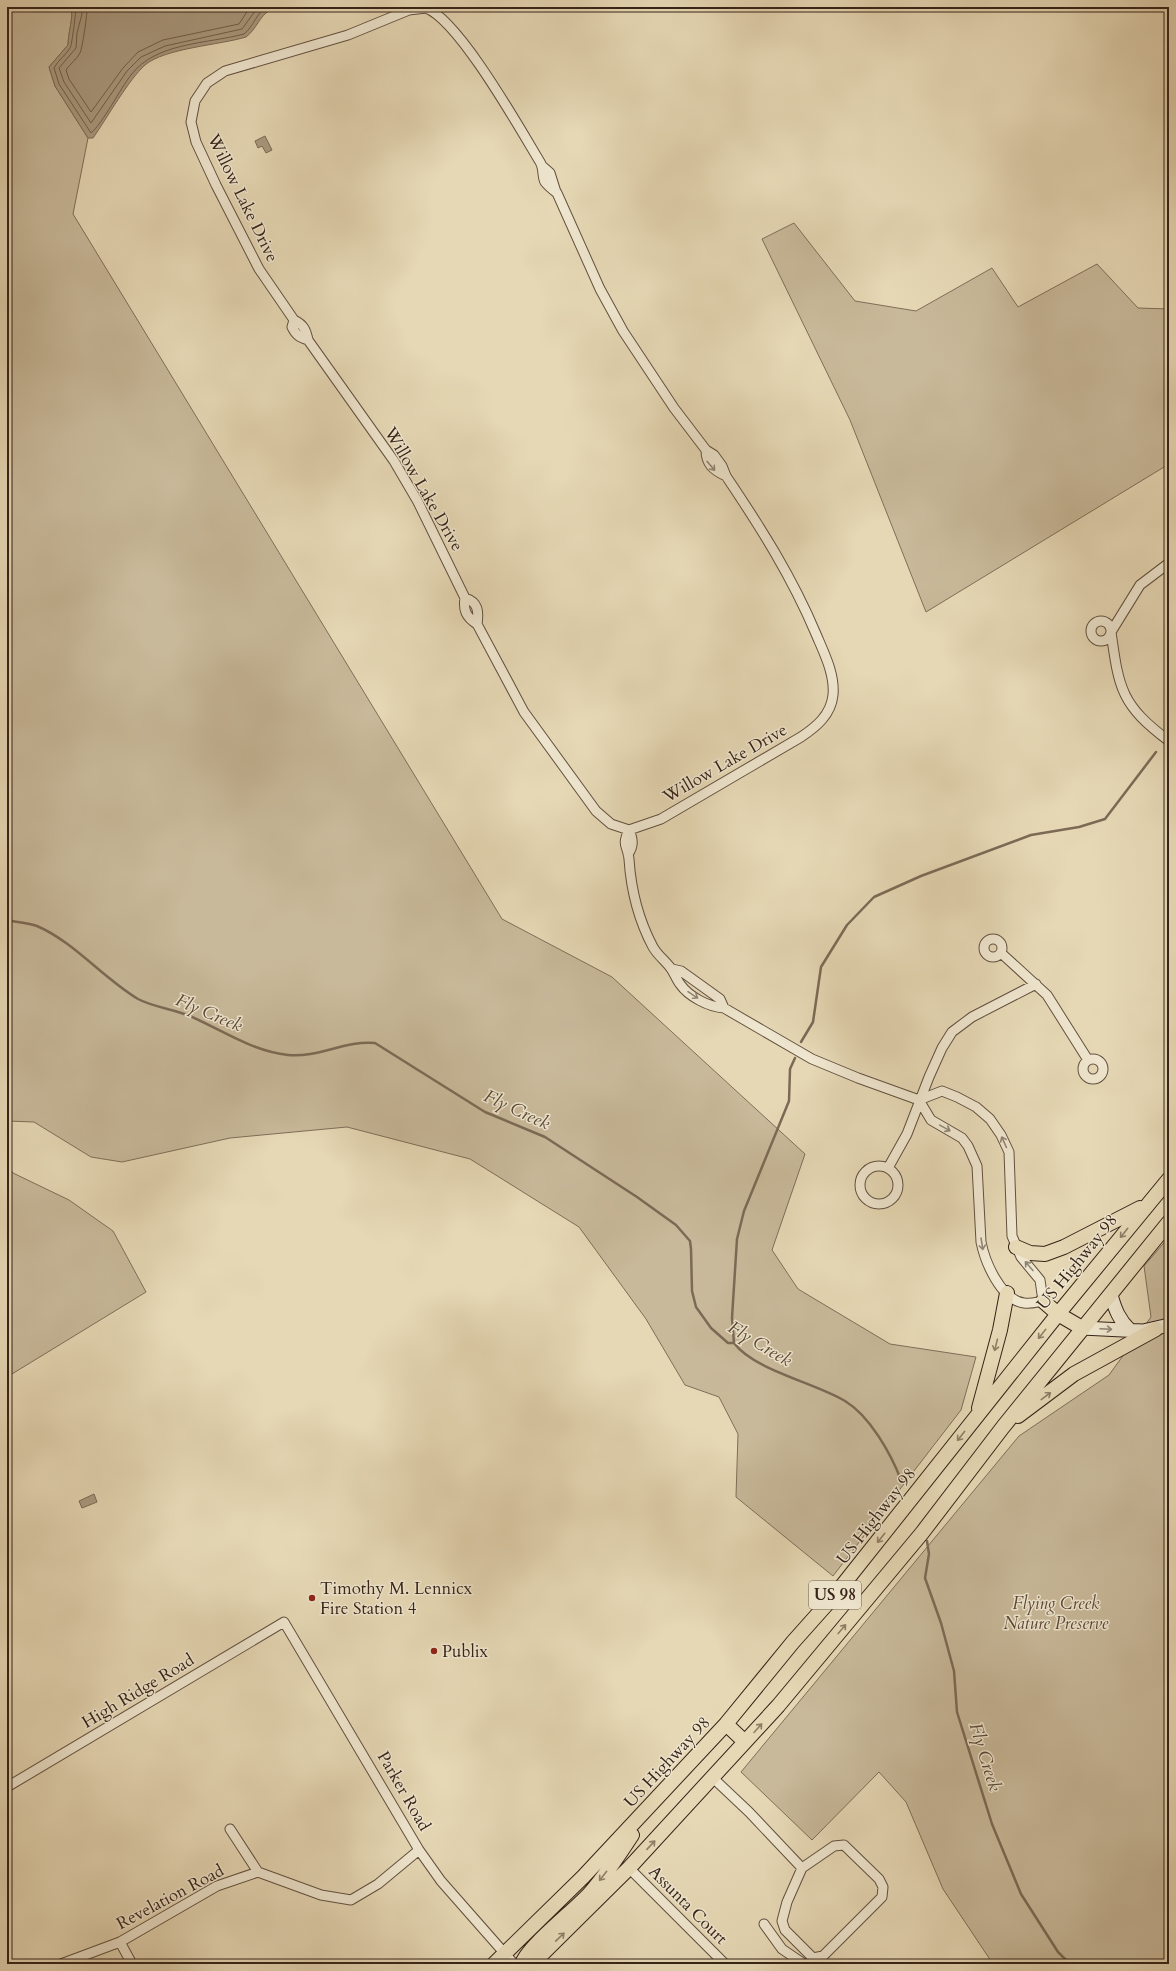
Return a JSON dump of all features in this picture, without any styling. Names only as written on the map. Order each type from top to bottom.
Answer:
[{"type":"main road","name":"US Highway 98","points":[[494,1964],[508,1961],[726,1724],[793,1642],[834,1596],[1058,1314],[1169,1179]]},
{"type":"main road","points":[[1016,1247],[1030,1253],[1045,1254],[1064,1248],[1149,1203]]},
{"type":"main road","name":"US 98","points":[[532,1964],[629,1868],[778,1706],[917,1539],[1003,1427],[1169,1222]]},
{"type":"main road","points":[[978,1414],[1000,1330],[1007,1293]]},
{"type":"main road","points":[[1043,1301],[1058,1314],[1082,1328]]},
{"type":"main road","points":[[1003,1427],[1074,1374],[1162,1327]]},
{"type":"main road","points":[[726,1724],[745,1742]]},
{"type":"main road","points":[[522,1964],[530,1952],[590,1894],[618,1857],[648,1809]]},
{"type":"street","name":"Willow Lake Drive","points":[[417,8],[431,9],[447,23],[492,83],[542,166],[545,182],[557,193],[600,289],[622,331],[648,370],[706,450],[706,459],[709,465],[716,472],[726,476],[782,563],[804,605],[832,676],[833,696],[826,716],[816,726],[801,737],[661,819],[629,830],[611,824],[596,811],[524,712],[477,624],[466,613],[463,607],[465,598],[421,509],[394,461],[308,340],[302,323],[294,320],[259,269],[196,142],[191,122],[195,101],[207,83],[225,72],[348,35],[417,8]]},
{"type":"street","points":[[1169,562],[1140,585],[1111,632],[1121,687],[1129,704],[1149,726],[1169,741]]},
{"type":"street","points":[[629,830],[625,840],[625,849],[628,854],[630,881],[635,904],[653,948],[672,969],[680,984],[688,992],[717,1008],[724,1008],[812,1059],[858,1078],[920,1100],[931,1120],[962,1138],[973,1155],[977,1166],[981,1242],[984,1254],[996,1281],[1016,1301],[1024,1303],[1043,1301],[1040,1280],[1021,1257],[1012,1236],[1009,1152],[1001,1135],[990,1120],[976,1107],[957,1097],[942,1091],[920,1100]]},
{"type":"street","points":[[1001,953],[1047,995],[1088,1060]]},
{"type":"street","points":[[672,969],[681,971],[720,999],[724,1008]]},
{"type":"street","points":[[888,1168],[907,1134],[942,1048],[952,1032],[972,1017],[1036,984]]},
{"type":"street","points":[[875,1166],[888,1168],[893,1172],[898,1183],[896,1195],[892,1200],[881,1205],[868,1202],[861,1191],[860,1185],[864,1173],[875,1166]]},
{"type":"street","points":[[1111,1295],[1114,1309],[1121,1322],[1130,1330]]},
{"type":"street","points":[[1082,1328],[1130,1330],[1162,1327]]},
{"type":"street","name":"High Ridge Road","points":[[7,1787],[284,1622]]},
{"type":"street","name":"Parker Road","points":[[284,1622],[419,1850],[442,1881],[508,1961]]},
{"type":"street","points":[[713,1778],[749,1812],[802,1868]]},
{"type":"street","points":[[230,1829],[258,1872],[321,1895],[351,1900],[378,1884],[419,1850]]},
{"type":"street","points":[[844,1845],[866,1865],[883,1887],[882,1897],[823,1956],[813,1958],[785,1930],[782,1921],[787,1902],[802,1868],[834,1846],[844,1845]]},
{"type":"street","name":"Assunta Court","points":[[629,1868],[725,1964]]},
{"type":"street","name":"Revelation Road","points":[[61,1964],[120,1942],[217,1886],[258,1872]]},
{"type":"street","points":[[764,1924],[782,1949],[804,1964]]},
{"type":"street","points":[[120,1942],[132,1964]]},
{"type":"green space","points":[[7,7],[71,7],[72,15],[68,45],[49,67],[55,86],[88,138],[73,214],[502,919],[612,977],[805,1154],[772,1250],[798,1289],[890,1344],[976,1357],[961,1410],[833,1576],[736,1497],[738,1434],[719,1397],[685,1385],[646,1319],[579,1227],[470,1159],[347,1127],[230,1138],[122,1162],[91,1157],[34,1122],[7,1121]]},
{"type":"green space","points":[[794,223],[855,301],[916,311],[992,268],[1018,307],[1097,264],[1138,308],[1169,309],[1169,464],[926,612],[850,420],[762,239]]},
{"type":"green space","points":[[7,1165],[13,1173],[69,1200],[113,1231],[146,1292],[7,1377]]},
{"type":"green space","name":"Flying Creek Nature Preserve","points":[[1169,1237],[1169,1964],[993,1964],[943,1889],[906,1802],[879,1772],[812,1840],[741,1772],[1019,1436],[1109,1375],[1151,1317],[1144,1266]]},
{"type":"water","points":[[71,7],[278,7],[267,12],[251,33],[246,37],[179,51],[154,59],[145,65],[125,89],[93,138],[88,138],[55,86],[49,67],[68,45],[72,15]]},
{"type":"water","points":[[265,136],[272,150],[266,153],[262,146],[258,148],[255,141]]},
{"type":"water","points":[[94,1494],[97,1502],[82,1508],[79,1501]]},
{"type":"waterway","points":[[801,1042],[813,1022],[821,967],[847,925],[874,897],[921,876],[1031,835],[1079,827],[1105,819],[1156,752]]},
{"type":"waterway","name":"Fly Creek","points":[[7,920],[37,926],[51,933],[138,999],[190,1016],[250,1045],[275,1053],[299,1055],[321,1052],[353,1044],[375,1043],[485,1112],[545,1137],[637,1197],[676,1225],[690,1241],[692,1291],[696,1307],[711,1328],[728,1343],[734,1343],[743,1353],[756,1361],[832,1394],[854,1408],[863,1416],[879,1436],[892,1459],[901,1480]]},
{"type":"waterway","points":[[734,1343],[732,1318],[737,1239],[744,1211],[789,1101],[790,1069],[795,1058]]},
{"type":"waterway","name":"Fly Creek","points":[[927,1541],[929,1554],[925,1578],[941,1623],[954,1671],[957,1712],[992,1824],[1021,1894],[1058,1952],[1070,1964]]},
{"type":"place","name":"Timothy M. Lennicx Fire Station 4","points":[[312,1598]]},
{"type":"place","name":"Publix","points":[[434,1651]]}]
